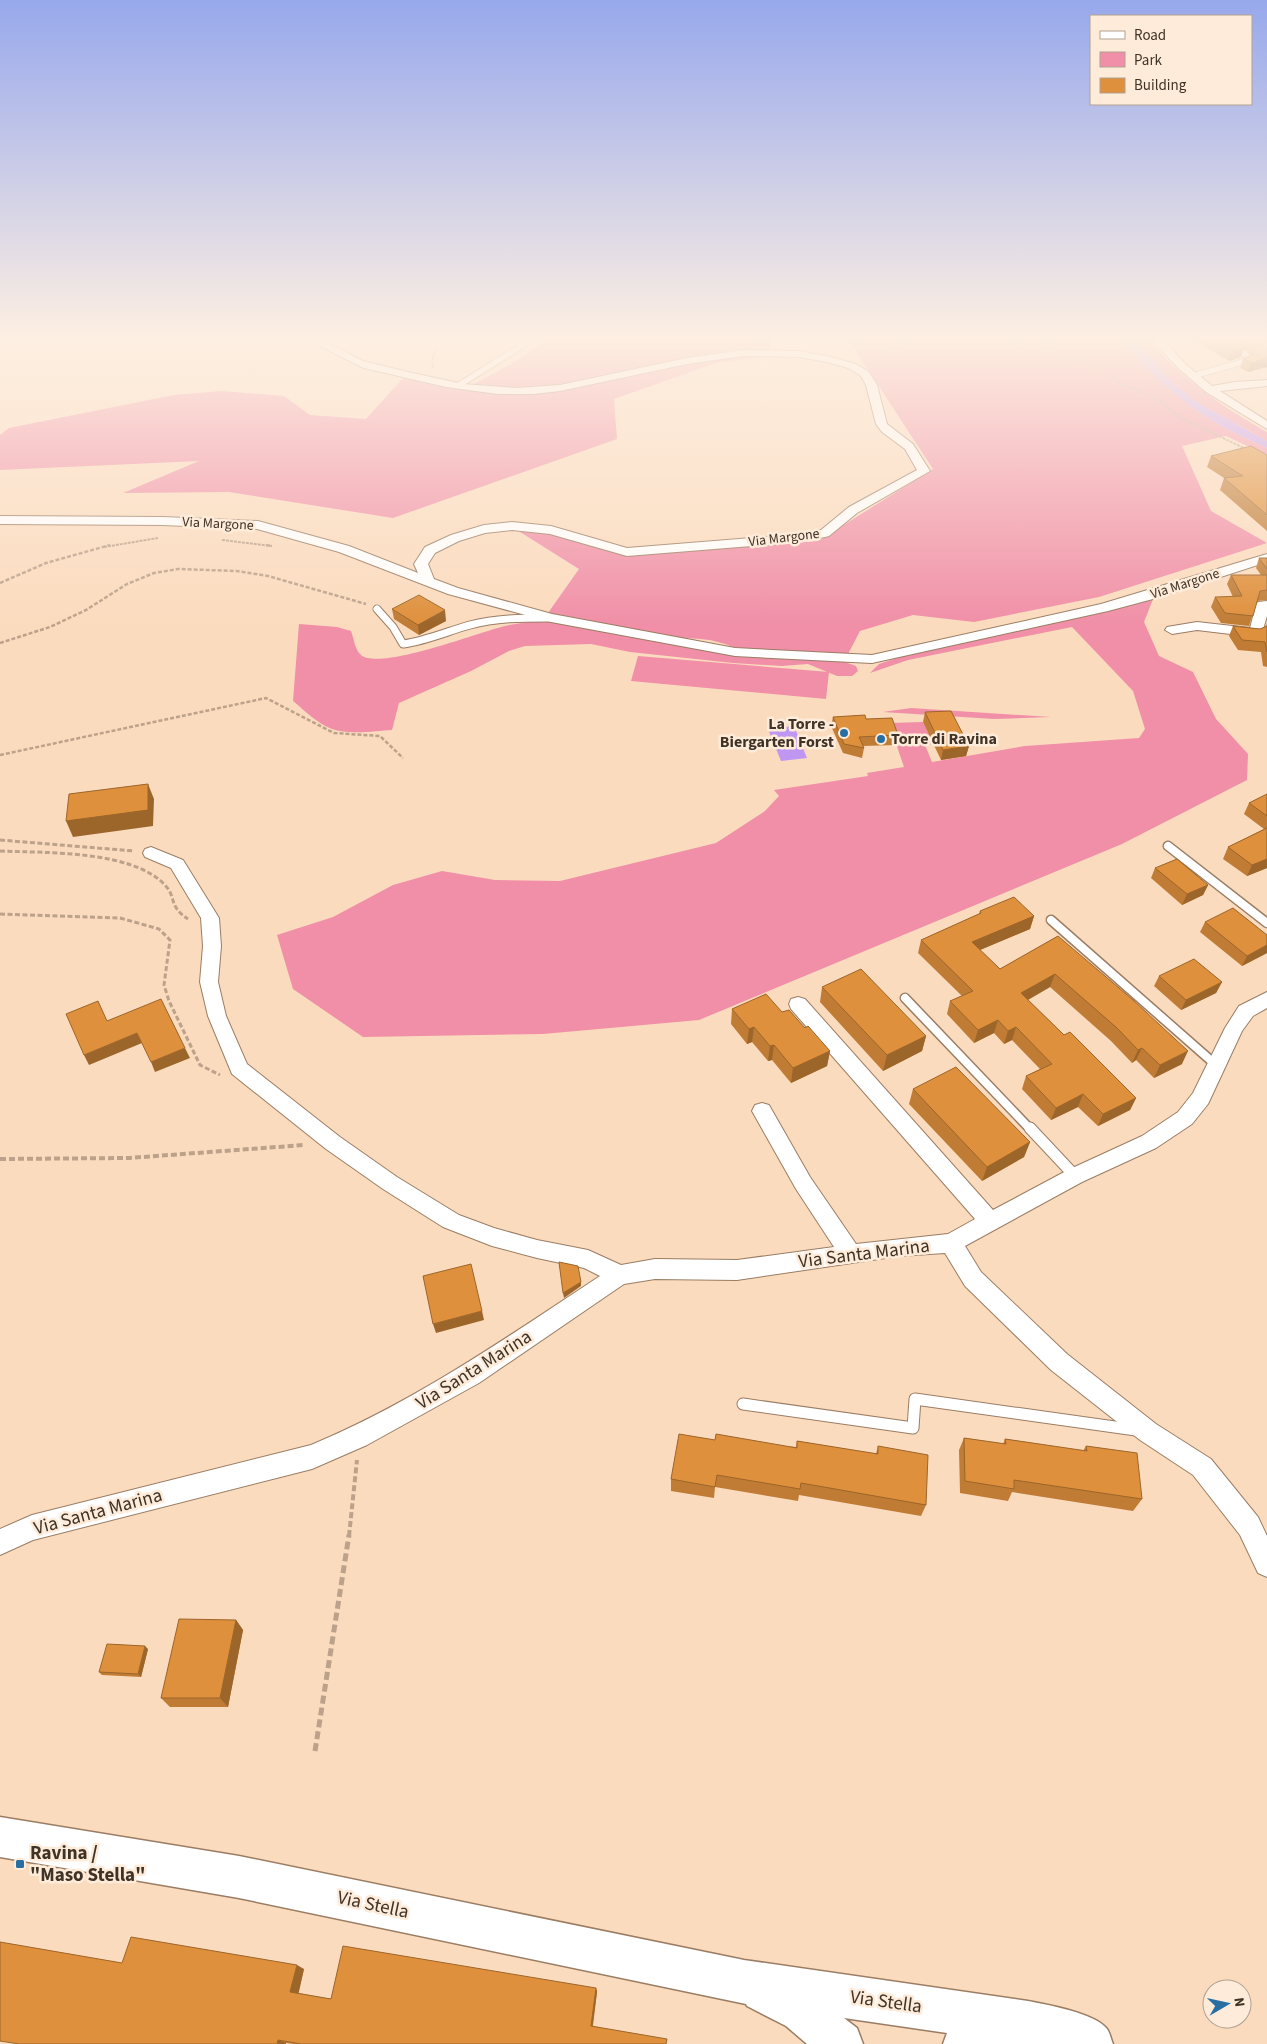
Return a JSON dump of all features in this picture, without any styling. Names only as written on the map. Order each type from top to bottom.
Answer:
[{"type":"main road","name":"Via Stella","points":[[0,1837],[238,1877],[744,1982],[1028,2022],[1070,2032],[1091,2044]]},
{"type":"main road","name":"Via Stella","points":[[744,1982],[801,2011],[841,2044]]},
{"type":"main road","name":"Via Stella","points":[[965,2044],[991,2028],[1028,2022]]},
{"type":"street","name":"Via Margone","points":[[428,581],[421,564],[430,550],[455,538],[484,529],[529,526],[551,530],[627,552],[777,540],[825,533],[853,510],[924,471],[918,458],[904,441],[894,434]]},
{"type":"street","name":"Via Margone","points":[[0,520],[163,521],[258,526],[344,549],[453,591],[551,618],[735,652],[846,659],[872,659],[1103,608],[1148,596],[1267,558]]},
{"type":"street","points":[[1172,630],[1198,626],[1256,633],[1263,605],[1267,605]]},
{"type":"street","points":[[151,853],[176,864],[210,918],[212,946],[209,982],[217,1016],[239,1069],[333,1143],[390,1183],[451,1221],[501,1239],[537,1249],[588,1259],[619,1275]]},
{"type":"street","name":"Via Santa Marina","points":[[0,1542],[32,1528],[312,1457],[359,1437],[471,1375],[619,1275],[655,1269],[737,1270],[899,1247],[951,1243],[1075,1176],[1149,1142],[1185,1118],[1202,1098],[1234,1028],[1246,1011],[1267,999]]},
{"type":"street","points":[[798,1004],[991,1222]]},
{"type":"street","points":[[762,1111],[803,1183],[852,1255]]},
{"type":"street","name":"Via Santa Marina","points":[[951,1243],[973,1279],[1059,1362],[1148,1432],[1202,1467],[1249,1526],[1267,1564]]},
{"type":"lane","points":[[377,609],[394,627],[403,644],[423,642],[470,625],[504,618],[551,618]]},
{"type":"lane","points":[[1168,846],[1267,924]]},
{"type":"lane","points":[[1051,920],[1216,1065]]},
{"type":"lane","points":[[905,998],[1075,1176]]},
{"type":"lane","name":"Via Santa Marina","points":[[743,1404],[914,1428],[915,1399],[1148,1432]]},
{"type":"path","points":[[1217,434],[1251,451]]},
{"type":"path","points":[[0,583],[45,563],[145,539],[163,538]]},
{"type":"path","points":[[217,540],[275,546]]},
{"type":"path","points":[[0,643],[50,627],[86,610],[127,584],[154,573],[178,569],[237,571],[268,576],[356,600],[377,609]]},
{"type":"path","points":[[0,755],[266,698],[334,733],[380,736],[403,758]]},
{"type":"path","points":[[0,840],[151,853]]},
{"type":"path","points":[[0,851],[82,855],[137,866],[166,886],[177,912],[194,922]]},
{"type":"path","points":[[0,914],[120,918],[159,929],[170,940],[164,985],[169,1002],[200,1065],[232,1080],[251,1079]]},
{"type":"path","points":[[0,1159],[130,1158],[333,1143]]},
{"type":"path","points":[[316,1751],[347,1554],[359,1437]]},
{"type":"green space","points":[[617,434],[617,439],[393,518],[229,492],[123,493],[199,461],[0,470],[0,435]]},
{"type":"green space","points":[[910,434],[1238,434],[1267,448],[1267,455],[1226,436],[1182,446],[1211,511],[1267,543],[1099,597],[974,622],[913,615],[860,631],[847,656],[737,649],[707,640],[644,634],[548,613],[579,569],[520,532],[530,530],[549,532],[632,556],[818,541],[933,469]]},
{"type":"green space","points":[[1255,434],[1267,434],[1267,441]]},
{"type":"green space","points":[[1153,599],[1144,622],[1159,656],[1193,672],[1216,719],[1248,754],[1247,780],[1122,844],[699,1020],[543,1034],[363,1037],[293,989],[277,935],[333,917],[393,885],[442,871],[495,880],[560,881],[716,843],[765,811],[779,796],[774,790],[868,776],[867,773],[904,767],[889,723],[923,722],[934,744],[925,745],[932,762],[1025,746],[1139,738],[1145,729],[1133,691],[1072,627],[908,660],[870,673],[879,664],[903,656]]},
{"type":"green space","points":[[543,620],[723,654],[845,662],[856,666],[858,671],[852,676],[837,676],[808,664],[782,666],[733,663],[630,652],[591,644],[525,646],[509,651],[471,671],[399,703],[392,730],[354,732],[332,729],[317,721],[293,701],[299,624],[337,627],[351,631],[359,653],[372,659],[388,658],[430,649],[505,626]]},
{"type":"green space","points":[[638,656],[829,672],[826,699],[631,681]]},
{"type":"green space","points":[[911,708],[1051,717],[994,719],[883,712]]},
{"type":"shaded area","points":[[1255,434],[1267,441],[1267,448],[1239,435]]},
{"type":"shaded area","points":[[794,726],[807,758],[781,761],[768,729]]},
{"type":"building","points":[[1251,446],[1267,455],[1267,515],[1224,478],[1243,476],[1211,456]]},
{"type":"building","points":[[1259,558],[1267,558],[1267,569]]},
{"type":"building","points":[[1231,575],[1267,575],[1267,590],[1260,591],[1253,616],[1225,613],[1215,597],[1242,596]]},
{"type":"building","points":[[419,595],[445,610],[418,625],[392,609]]},
{"type":"building","points":[[1233,626],[1260,629],[1267,626],[1267,652],[1265,642],[1242,640]]},
{"type":"building","points":[[951,711],[969,746],[943,750],[925,712]]},
{"type":"building","points":[[865,715],[866,719],[892,718],[898,735],[859,737],[864,748],[844,744],[833,717]]},
{"type":"building","points":[[148,784],[148,810],[66,821],[69,794]]},
{"type":"building","points":[[1267,794],[1267,816],[1249,803]]},
{"type":"building","points":[[1267,828],[1267,859],[1252,865],[1228,847]]},
{"type":"building","points":[[1177,859],[1208,885],[1187,894],[1155,868]]},
{"type":"building","points":[[1014,897],[1034,916],[972,942],[1000,969],[1058,936],[1133,1000],[1188,1051],[1160,1065],[1142,1048],[1138,1050],[1117,1028],[1055,974],[1021,993],[1064,1035],[1070,1032],[1136,1098],[1103,1114],[1083,1094],[1056,1108],[1026,1076],[1052,1064],[1016,1027],[1008,1031],[998,1020],[978,1030],[950,1001],[973,991],[921,940],[981,913],[980,911]]},
{"type":"building","points":[[1233,908],[1267,935],[1267,945],[1247,956],[1205,922]]},
{"type":"building","points":[[1194,959],[1222,982],[1186,1000],[1159,976]]},
{"type":"building","points":[[861,969],[926,1036],[887,1055],[822,987]]},
{"type":"building","points":[[766,994],[782,1012],[789,1010],[805,1028],[808,1026],[830,1051],[793,1068],[774,1045],[770,1046],[754,1027],[749,1029],[732,1009]]},
{"type":"building","points":[[161,999],[185,1048],[151,1062],[137,1033],[84,1055],[66,1014],[98,1001],[107,1021]]},
{"type":"building","points":[[956,1067],[1030,1142],[987,1167],[913,1089]]},
{"type":"building","points":[[559,1262],[578,1266],[581,1282],[563,1293]]},
{"type":"building","points":[[471,1264],[482,1311],[433,1324],[423,1276]]},
{"type":"building","points":[[679,1434],[715,1440],[716,1434],[797,1448],[797,1441],[878,1454],[878,1446],[928,1455],[926,1505],[801,1483],[800,1489],[717,1475],[715,1487],[671,1479]]},
{"type":"building","points":[[964,1438],[1006,1444],[1005,1439],[1087,1451],[1086,1446],[1137,1453],[1142,1499],[1014,1480],[1014,1489],[965,1481]]},
{"type":"building","points":[[179,1619],[236,1620],[220,1698],[161,1698]]},
{"type":"building","points":[[107,1644],[145,1646],[138,1674],[99,1672]]},
{"type":"building","points":[[131,1937],[297,1965],[290,1992],[331,1999],[343,1946],[596,1988],[591,2026],[667,2039],[666,2044],[301,2044],[278,2040],[277,2044],[19,2044],[0,2041],[0,1942],[122,1963]]},
{"type":"place","name":"La Torre - Biergarten Forst","points":[[844,733]]},
{"type":"place","name":"Torre di Ravina","points":[[881,739]]},
{"type":"place","name":"Ravina / \"Maso Stella\"","points":[[20,1864]]}]
